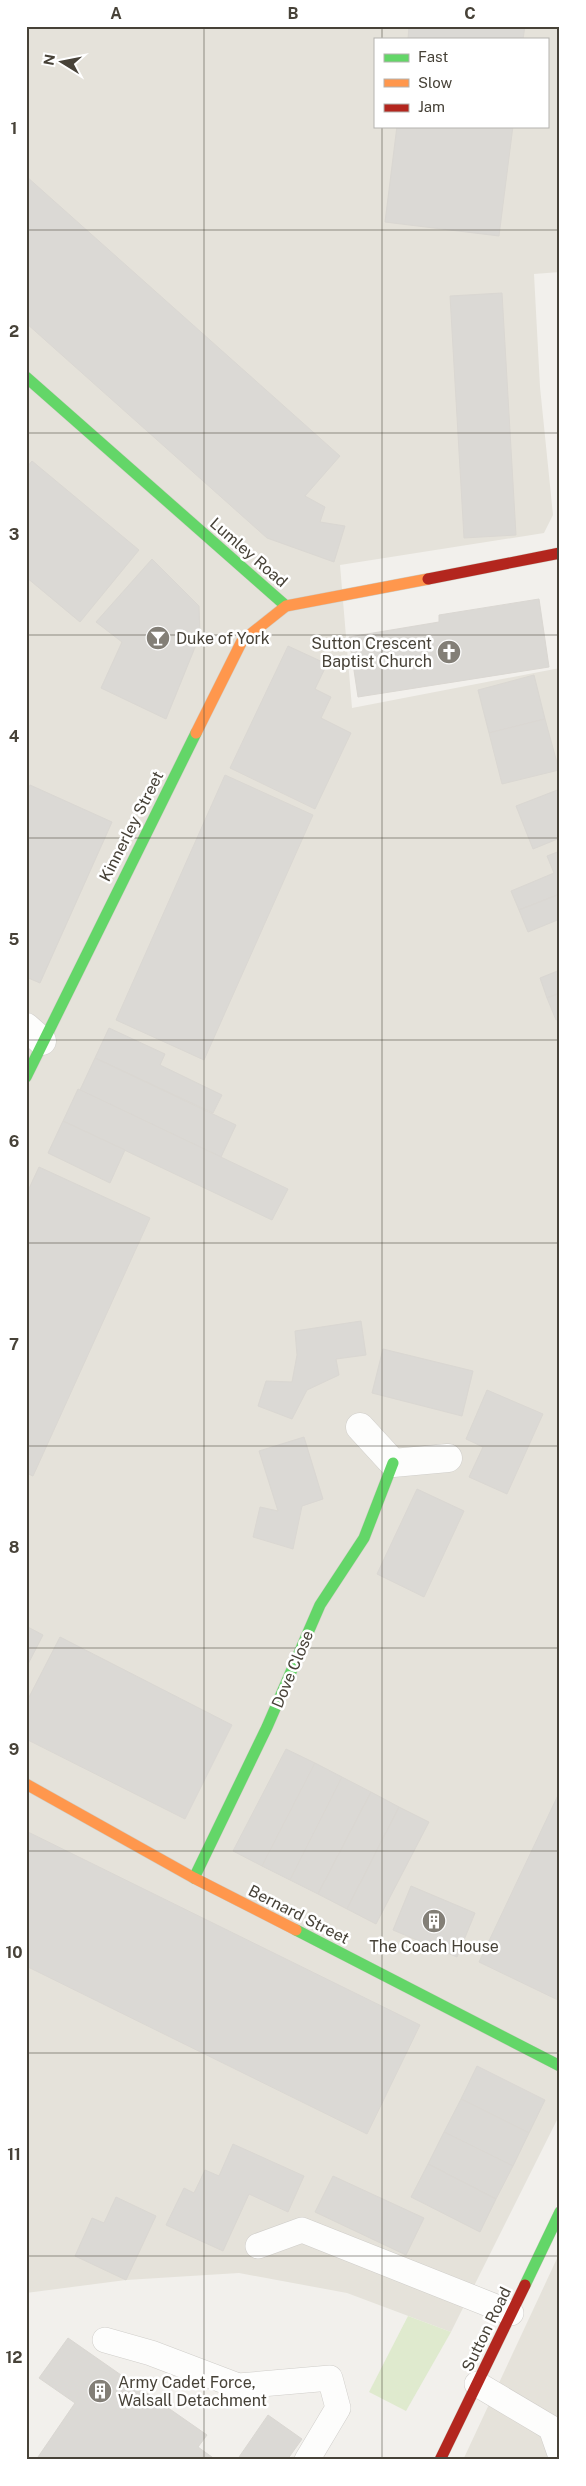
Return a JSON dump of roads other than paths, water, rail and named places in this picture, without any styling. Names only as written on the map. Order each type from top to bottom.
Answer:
[{"type":"street","name":"Lumley Road","points":[[26,377],[286,606],[560,554]]},
{"type":"street","name":"Kinnerley Street","points":[[26,1077],[34,1034],[242,641],[286,606]]},
{"type":"street","points":[[360,1427],[393,1462],[448,1458]]},
{"type":"street","name":"Dove Close","points":[[194,1878],[267,1727],[320,1605],[364,1538],[393,1462]]},
{"type":"street","name":"Bernard Street","points":[[26,1784],[194,1878],[560,2066]]},
{"type":"street","name":"Sutton Road","points":[[440,2460],[560,2212]]},
{"type":"lane","points":[[258,2246],[302,2230],[512,2313]]},
{"type":"lane","points":[[104,2340],[151,2354],[238,2386],[330,2378],[338,2408],[307,2460]]},
{"type":"lane","points":[[477,2384],[551,2428],[560,2454]]},
{"type":"place","name":"Duke of York","points":[[158,638]]},
{"type":"place","name":"Sutton Crescent Baptist Church","points":[[449,652]]},
{"type":"place","name":"The Coach House","points":[[434,1921]]},
{"type":"place","name":"Army Cadet Force, Walsall Detachment","points":[[100,2391]]}]
